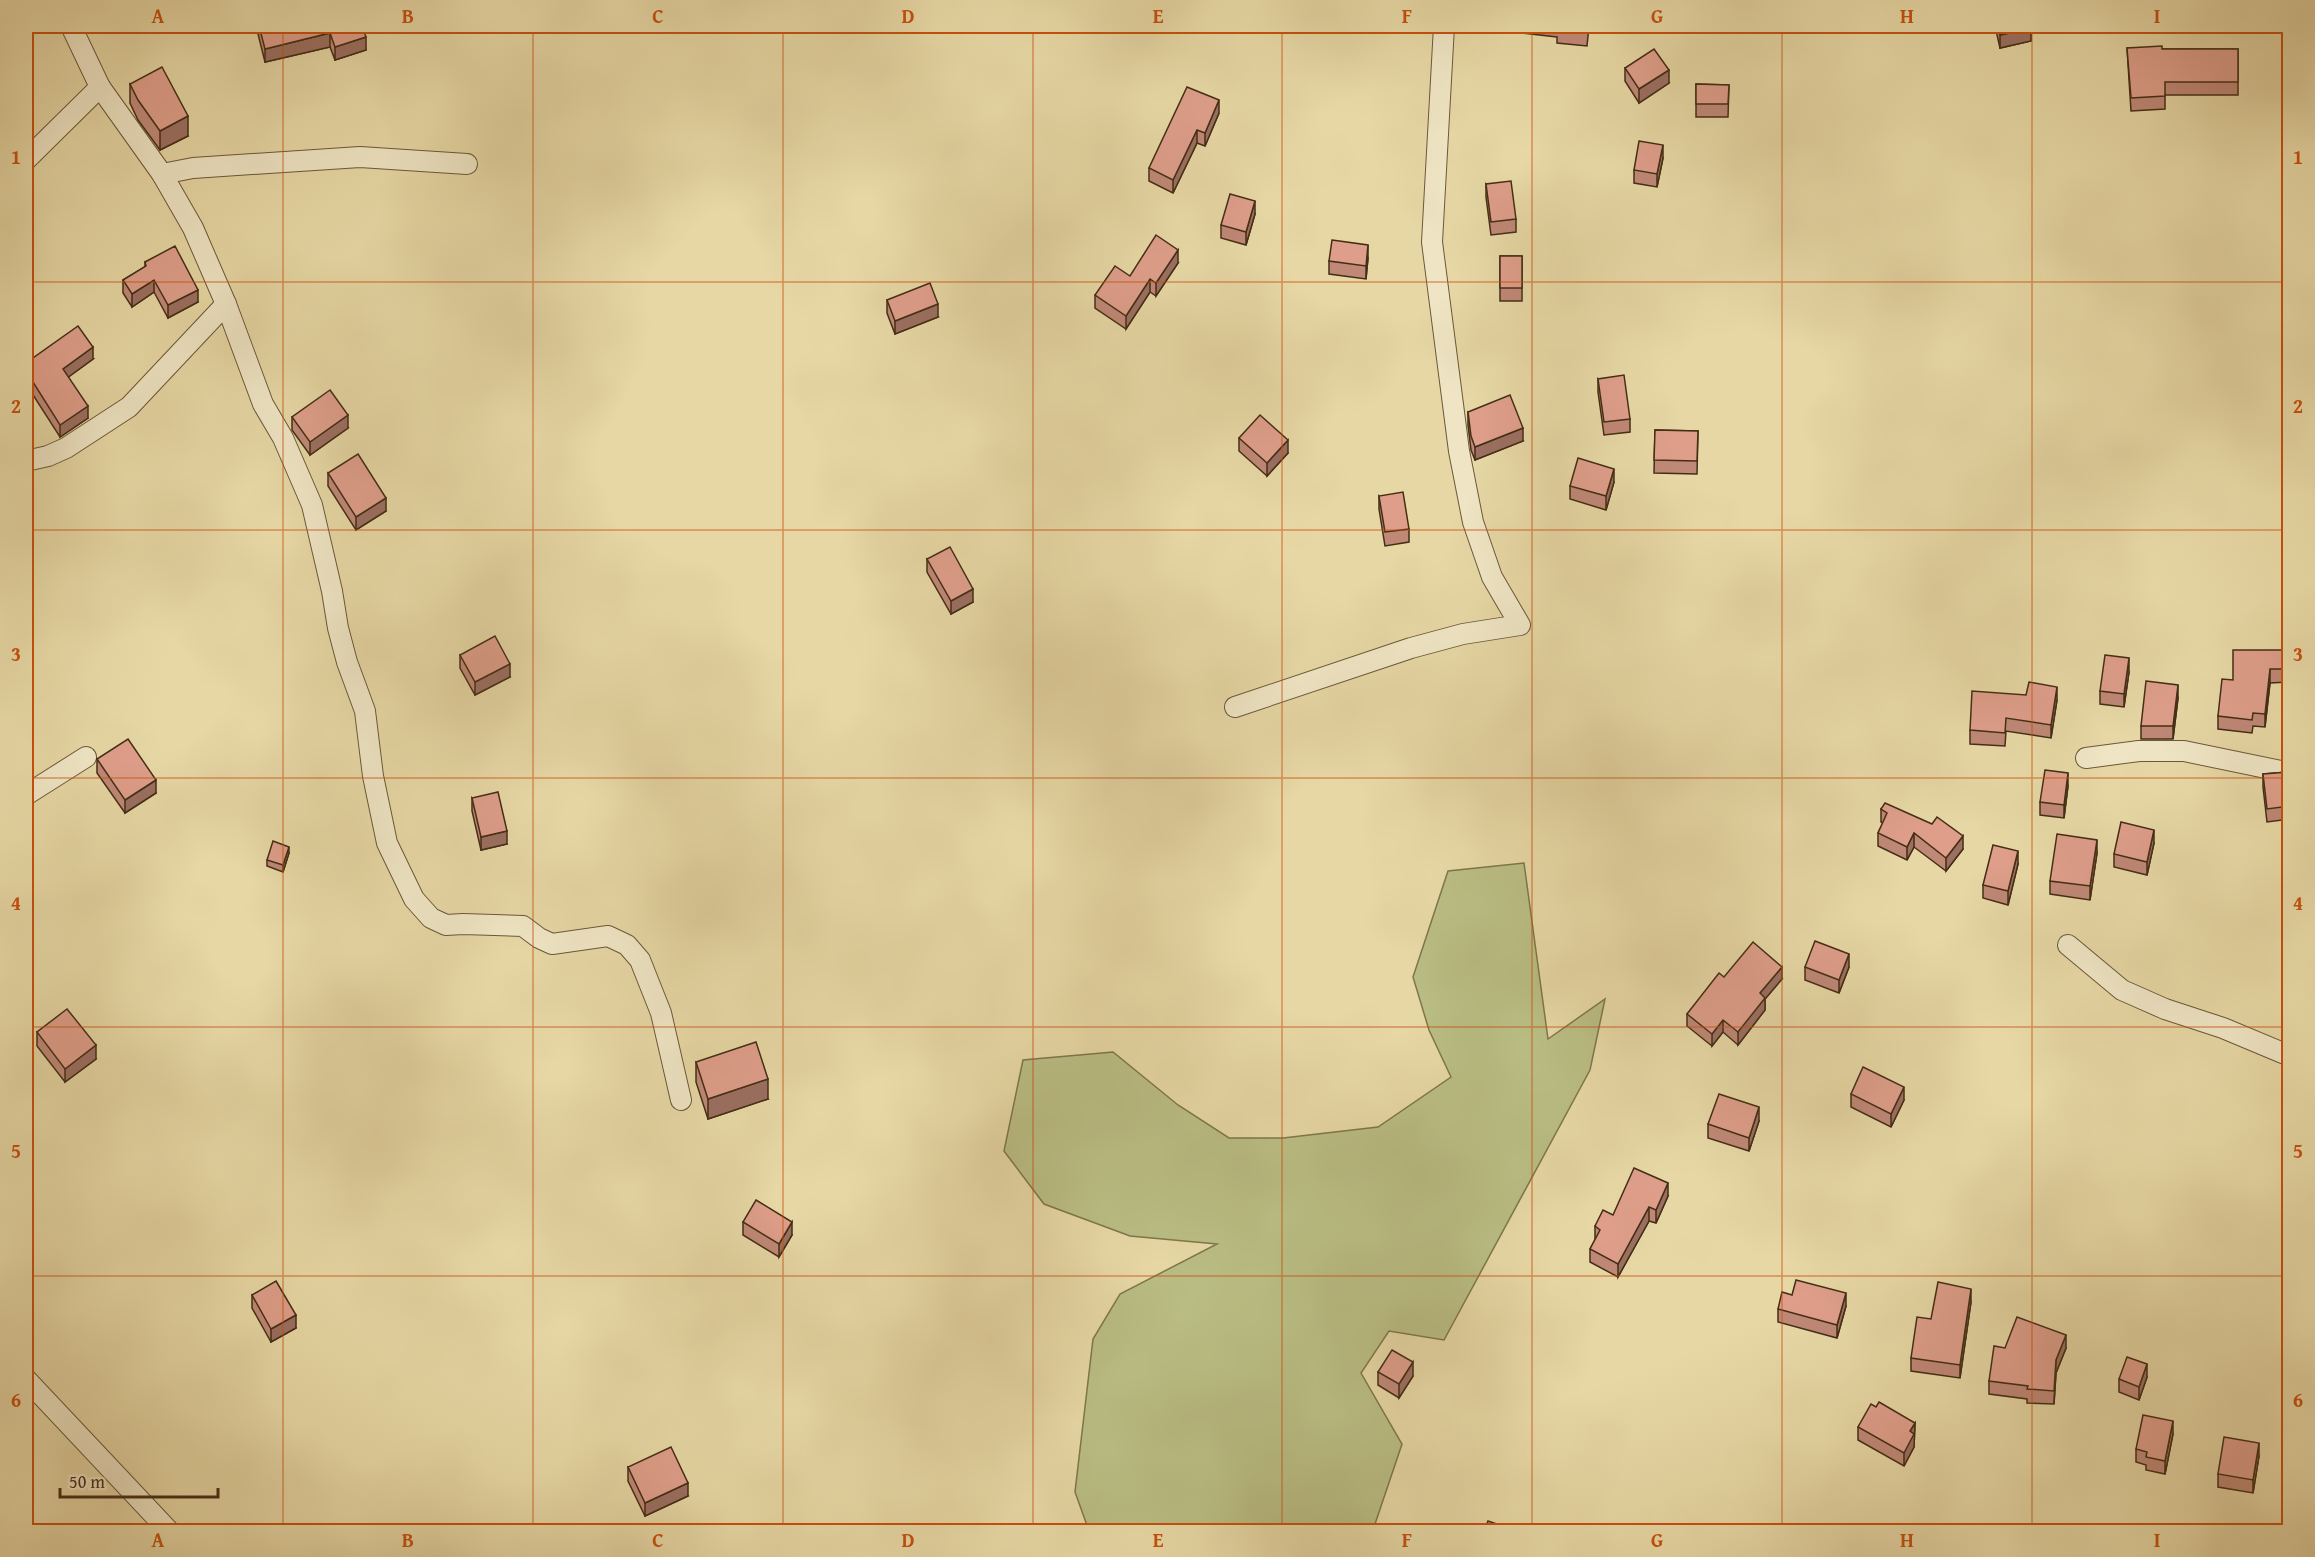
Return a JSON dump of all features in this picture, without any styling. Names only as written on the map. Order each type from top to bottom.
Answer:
[{"type":"street","points":[[71,26],[100,87],[162,174],[194,228],[264,404],[283,438],[312,505],[347,662],[365,711],[373,776],[387,843],[414,899],[431,918],[446,925],[523,926],[552,944],[608,936],[627,945],[640,960],[661,1013],[681,1100]]},
{"type":"street","points":[[1235,707],[1411,648],[1463,634],[1520,625],[1492,578],[1473,522],[1459,451],[1432,242],[1444,26]]},
{"type":"street","points":[[26,160],[100,87]]},
{"type":"street","points":[[162,174],[193,168],[360,157],[467,164]]},
{"type":"street","points":[[26,461],[48,456],[66,448],[129,406],[226,304]]},
{"type":"street","points":[[2086,758],[2139,751],[2184,751],[2289,773]]},
{"type":"street","points":[[26,795],[86,757]]},
{"type":"street","points":[[2067,945],[2122,990],[2165,1009],[2223,1028],[2289,1056]]},
{"type":"street","points":[[26,1378],[170,1532]]},
{"type":"green space","points":[[1524,863],[1548,1039],[1605,999],[1590,1070],[1444,1340],[1389,1331],[1361,1373],[1402,1444],[1375,1524],[1362,1532],[1089,1531],[1075,1492],[1093,1339],[1120,1294],[1217,1244],[1130,1236],[1044,1204],[1004,1151],[1023,1060],[1113,1052],[1178,1105],[1229,1138],[1283,1138],[1378,1127],[1451,1077],[1429,1030],[1413,977],[1448,871]]},
{"type":"building","points":[[259,26],[362,26],[366,37],[335,47],[330,33],[265,49]]},
{"type":"building","points":[[1557,26],[1588,26],[1587,33],[1557,30]]},
{"type":"building","points":[[1998,26],[2031,26],[2031,28],[2000,35]]},
{"type":"building","points":[[2162,46],[2162,49],[2238,49],[2238,82],[2165,82],[2165,96],[2131,98],[2127,48]]},
{"type":"building","points":[[1654,49],[1669,70],[1639,89],[1625,68]]},
{"type":"building","points":[[162,67],[188,116],[160,131],[138,100],[130,84]]},
{"type":"building","points":[[1696,84],[1729,85],[1728,104],[1696,104]]},
{"type":"building","points":[[1187,87],[1219,100],[1205,133],[1197,130],[1173,180],[1149,168]]},
{"type":"building","points":[[1639,141],[1663,145],[1657,174],[1634,170]]},
{"type":"building","points":[[1511,181],[1516,219],[1491,222],[1486,184]]},
{"type":"building","points":[[1230,194],[1255,201],[1246,232],[1221,225]]},
{"type":"building","points":[[1156,235],[1178,250],[1156,283],[1150,279],[1126,316],[1095,295],[1115,266],[1130,276]]},
{"type":"building","points":[[1332,240],[1368,245],[1366,266],[1329,261]]},
{"type":"building","points":[[175,246],[198,290],[168,305],[154,280],[132,294],[123,280],[146,266],[145,262]]},
{"type":"building","points":[[1500,256],[1522,256],[1522,288],[1500,288]]},
{"type":"building","points":[[930,283],[938,304],[895,321],[887,300]]},
{"type":"building","points":[[78,326],[93,347],[63,369],[88,406],[60,425],[26,371],[26,363]]},
{"type":"building","points":[[1624,375],[1630,419],[1604,422],[1598,379]]},
{"type":"building","points":[[330,390],[348,415],[310,442],[292,417]]},
{"type":"building","points":[[1510,395],[1523,428],[1475,447],[1468,412]]},
{"type":"building","points":[[1260,415],[1288,440],[1267,463],[1239,438]]},
{"type":"building","points":[[1655,430],[1698,431],[1697,461],[1654,460]]},
{"type":"building","points":[[358,454],[386,498],[356,517],[328,473]]},
{"type":"building","points":[[1578,458],[1614,469],[1606,496],[1570,486]]},
{"type":"building","points":[[1403,492],[1409,529],[1385,532],[1379,496]]},
{"type":"building","points":[[950,547],[973,589],[951,601],[927,559]]},
{"type":"building","points":[[495,636],[510,664],[475,682],[460,655]]},
{"type":"building","points":[[2233,650],[2289,650],[2289,669],[2270,669],[2265,714],[2253,713],[2252,720],[2218,716],[2222,679],[2233,680]]},
{"type":"building","points":[[2105,655],[2129,658],[2124,694],[2100,691]]},
{"type":"building","points":[[2146,681],[2178,685],[2173,726],[2141,726]]},
{"type":"building","points":[[2029,682],[2057,687],[2051,725],[2006,718],[2005,733],[1970,730],[1972,691],[2026,695]]},
{"type":"building","points":[[128,739],[156,780],[125,800],[97,759]]},
{"type":"building","points":[[2045,770],[2068,773],[2064,805],[2040,802]]},
{"type":"building","points":[[2289,772],[2289,806],[2267,809],[2263,774]]},
{"type":"building","points":[[498,792],[507,831],[481,837],[472,798]]},
{"type":"building","points":[[1885,803],[1932,824],[1937,817],[1963,836],[1946,858],[1914,833],[1907,847],[1878,833],[1887,813],[1881,809]]},
{"type":"building","points":[[2121,822],[2154,830],[2147,862],[2114,854]]},
{"type":"building","points":[[2057,834],[2097,840],[2090,886],[2050,881]]},
{"type":"building","points":[[273,841],[289,847],[283,865],[267,860]]},
{"type":"building","points":[[1993,845],[2018,851],[2008,891],[1983,885]]},
{"type":"building","points":[[1815,941],[1849,954],[1839,980],[1805,967]]},
{"type":"building","points":[[1753,942],[1782,967],[1760,993],[1765,998],[1738,1032],[1723,1020],[1712,1034],[1687,1014],[1719,973],[1724,977]]},
{"type":"building","points":[[67,1009],[96,1045],[65,1069],[37,1032]]},
{"type":"building","points":[[756,1042],[768,1079],[708,1099],[696,1062]]},
{"type":"building","points":[[1863,1067],[1904,1087],[1891,1114],[1851,1094]]},
{"type":"building","points":[[1719,1094],[1759,1107],[1749,1138],[1708,1124]]},
{"type":"building","points":[[1634,1168],[1668,1183],[1656,1210],[1649,1207],[1618,1264],[1590,1249],[1600,1230],[1595,1226],[1603,1210],[1613,1215]]},
{"type":"building","points":[[756,1200],[792,1222],[779,1244],[743,1222]]},
{"type":"building","points":[[1796,1280],[1846,1293],[1837,1325],[1778,1309],[1782,1292],[1792,1295]]},
{"type":"building","points":[[276,1281],[296,1315],[271,1329],[252,1295]]},
{"type":"building","points":[[1938,1282],[1971,1289],[1960,1365],[1911,1358],[1917,1317],[1931,1319]]},
{"type":"building","points":[[2017,1317],[2066,1335],[2056,1360],[2054,1391],[2027,1389],[2028,1386],[1989,1381],[1994,1346],[2005,1348]]},
{"type":"building","points":[[1392,1350],[1413,1362],[1399,1384],[1378,1372]]},
{"type":"building","points":[[2127,1357],[2147,1364],[2139,1387],[2119,1379]]},
{"type":"building","points":[[1879,1402],[1915,1423],[1910,1431],[1914,1434],[1904,1453],[1858,1427],[1871,1404],[1876,1407]]},
{"type":"building","points":[[2143,1415],[2173,1421],[2165,1461],[2146,1457],[2147,1452],[2136,1449]]},
{"type":"building","points":[[2224,1437],[2259,1443],[2253,1480],[2218,1474]]},
{"type":"building","points":[[671,1447],[688,1483],[645,1503],[628,1467]]},
{"type":"building","points":[[1488,1521],[1520,1532],[1484,1532]]}]
